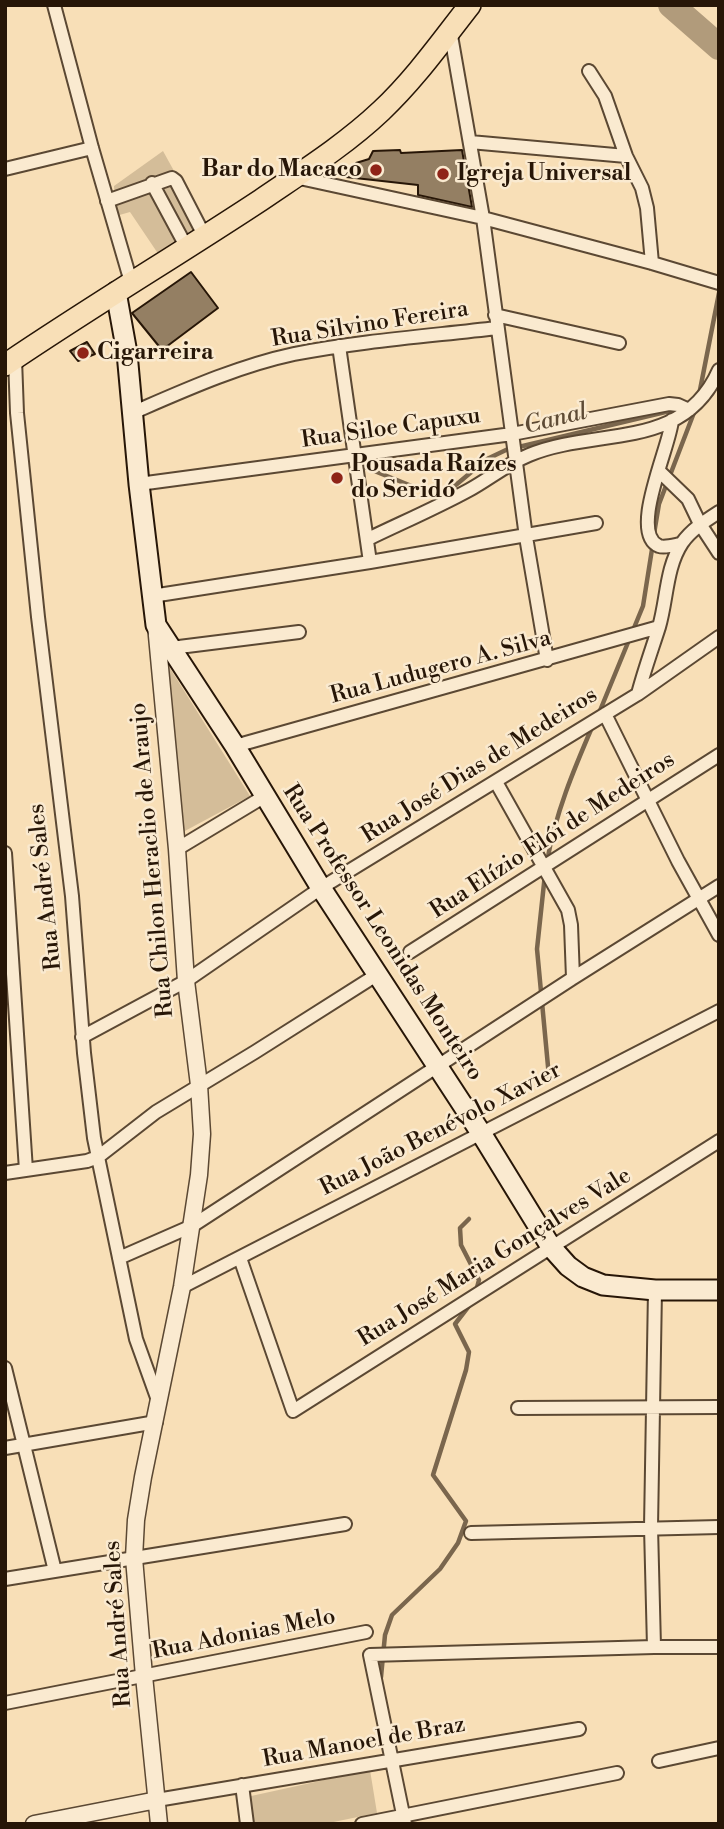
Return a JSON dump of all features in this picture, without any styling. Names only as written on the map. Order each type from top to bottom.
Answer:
[{"type":"main road","points":[[10,362],[295,177],[380,112],[432,57],[470,5]]},
{"type":"main road","name":"Rua Chilon Heraclio de Araujo","points":[[124,287],[132,413],[156,625]]},
{"type":"main road","name":"Rua Professor Leonidas Monteiro","points":[[156,625],[551,1247],[568,1266],[583,1277],[603,1285],[655,1290],[715,1287]]},
{"type":"street","points":[[54,5],[107,201],[124,287]]},
{"type":"street","points":[[450,30],[482,218],[526,537],[547,660]]},
{"type":"street","points":[[589,71],[605,96],[626,156],[642,188],[647,208],[652,263]]},
{"type":"street","points":[[470,142],[626,156]]},
{"type":"street","points":[[5,169],[92,148]]},
{"type":"street","points":[[107,201],[169,177],[175,179],[196,242]]},
{"type":"street","points":[[295,177],[482,218],[652,263],[719,284]]},
{"type":"street","points":[[152,183],[196,242]]},
{"type":"street","name":"Rua Silvino Fereira","points":[[132,413],[214,378],[292,355],[496,322],[619,343]]},
{"type":"street","points":[[339,346],[370,562]]},
{"type":"street","name":"Rua André Sales","points":[[10,362],[72,896],[82,1037],[98,1157],[136,1339],[159,1404]]},
{"type":"street","points":[[368,539],[446,503],[516,461],[551,448],[653,429],[689,410],[707,392],[719,370]]},
{"type":"street","name":"Rua Siloe Capuxu","points":[[139,484],[513,433],[669,404],[689,410]]},
{"type":"street","points":[[672,419],[671,435],[646,522],[651,539],[662,547],[681,544]]},
{"type":"street","points":[[659,471],[688,499],[719,554]]},
{"type":"street","points":[[638,694],[681,544],[700,524],[719,512]]},
{"type":"street","points":[[152,596],[526,537],[596,523]]},
{"type":"street","name":"Rua Chilon Heraclio de Araujo","points":[[156,625],[177,849],[186,981],[202,1134],[192,1226],[156,1422]]},
{"type":"street","name":"Rua Ludugero A. Silva","points":[[235,746],[659,627]]},
{"type":"street","points":[[171,648],[299,632]]},
{"type":"street","name":"Rua José Dias de Medeiros","points":[[82,1037],[186,981],[321,888],[638,694],[719,636]]},
{"type":"street","points":[[605,714],[698,899],[719,935]]},
{"type":"street","name":"Rua Elízio Elói de Medeiros","points":[[410,952],[719,755]]},
{"type":"street","points":[[496,782],[568,910],[573,978]]},
{"type":"street","points":[[177,849],[265,796]]},
{"type":"street","points":[[5,854],[26,1170]]},
{"type":"street","points":[[118,1258],[192,1226],[436,1066],[719,886]]},
{"type":"street","points":[[5,1173],[98,1157],[156,1112],[378,974]]},
{"type":"street","name":"Rua João Benévolo Xavier","points":[[182,1287],[719,1011]]},
{"type":"street","name":"Rua José Maria Gonçalves Vale","points":[[240,1258],[293,1411],[719,1141]]},
{"type":"street","points":[[654,1647],[651,1527],[655,1290]]},
{"type":"street","points":[[5,1368],[55,1571]]},
{"type":"street","points":[[518,1408],[719,1407]]},
{"type":"street","points":[[5,1448],[156,1422]]},
{"type":"street","name":"Rua André Sales","points":[[156,1422],[141,1487],[134,1558],[159,1824]]},
{"type":"street","points":[[5,1579],[345,1524]]},
{"type":"street","points":[[471,1533],[719,1527]]},
{"type":"street","name":"Rua Adonias Melo","points":[[5,1703],[366,1632]]},
{"type":"street","points":[[404,1820],[370,1655],[719,1647]]},
{"type":"street","name":"Rua Manoel de Braz","points":[[157,1800],[579,1729]]},
{"type":"street","points":[[659,1761],[719,1748]]},
{"type":"street","points":[[362,1824],[404,1820],[617,1773]]},
{"type":"street","points":[[242,1785],[247,1824]]},
{"type":"street","points":[[34,1824],[157,1800]]},
{"type":"shaded area","points":[[163,151],[205,227],[161,258],[130,212],[116,216],[114,186]]},
{"type":"shaded area","points":[[168,665],[250,796],[183,832],[169,687]]},
{"type":"shaded area","points":[[370,1770],[377,1813],[324,1824],[246,1824],[242,1798]]},
{"type":"building","points":[[400,150],[401,153],[462,150],[472,207],[418,195],[418,185],[346,177],[356,163],[369,159],[373,151]]},
{"type":"building","points":[[191,272],[218,308],[162,350],[132,313]]},
{"type":"building","name":"Cigarreira","points":[[87,342],[95,354],[78,361],[70,351]]},
{"type":"waterway","points":[[671,5],[719,47]]},
{"type":"waterway","name":"Canal","points":[[699,395],[719,293]]},
{"type":"waterway","name":"Canal","points":[[357,464],[424,491],[451,489],[487,459],[506,450],[678,409]]},
{"type":"waterway","points":[[654,534],[659,504],[695,410]]},
{"type":"waterway","points":[[599,713],[643,606],[653,543]]},
{"type":"waterway","points":[[547,862],[560,809],[593,725]]},
{"type":"waterway","points":[[545,874],[537,949],[549,1077]]},
{"type":"waterway","points":[[469,1219],[460,1228],[461,1245],[479,1280],[476,1291]]},
{"type":"waterway","points":[[381,1677],[385,1635],[392,1615],[440,1569],[458,1543],[466,1521],[433,1475],[466,1370],[469,1352],[455,1324],[472,1302]]},
{"type":"place","name":"Bar do Macaco","points":[[376,170]]},
{"type":"place","name":"Igreja Universal","points":[[443,174]]},
{"type":"place","name":"Cigarreira","points":[[83,353]]},
{"type":"place","name":"Pousada Raízes do Seridó","points":[[337,478]]}]
